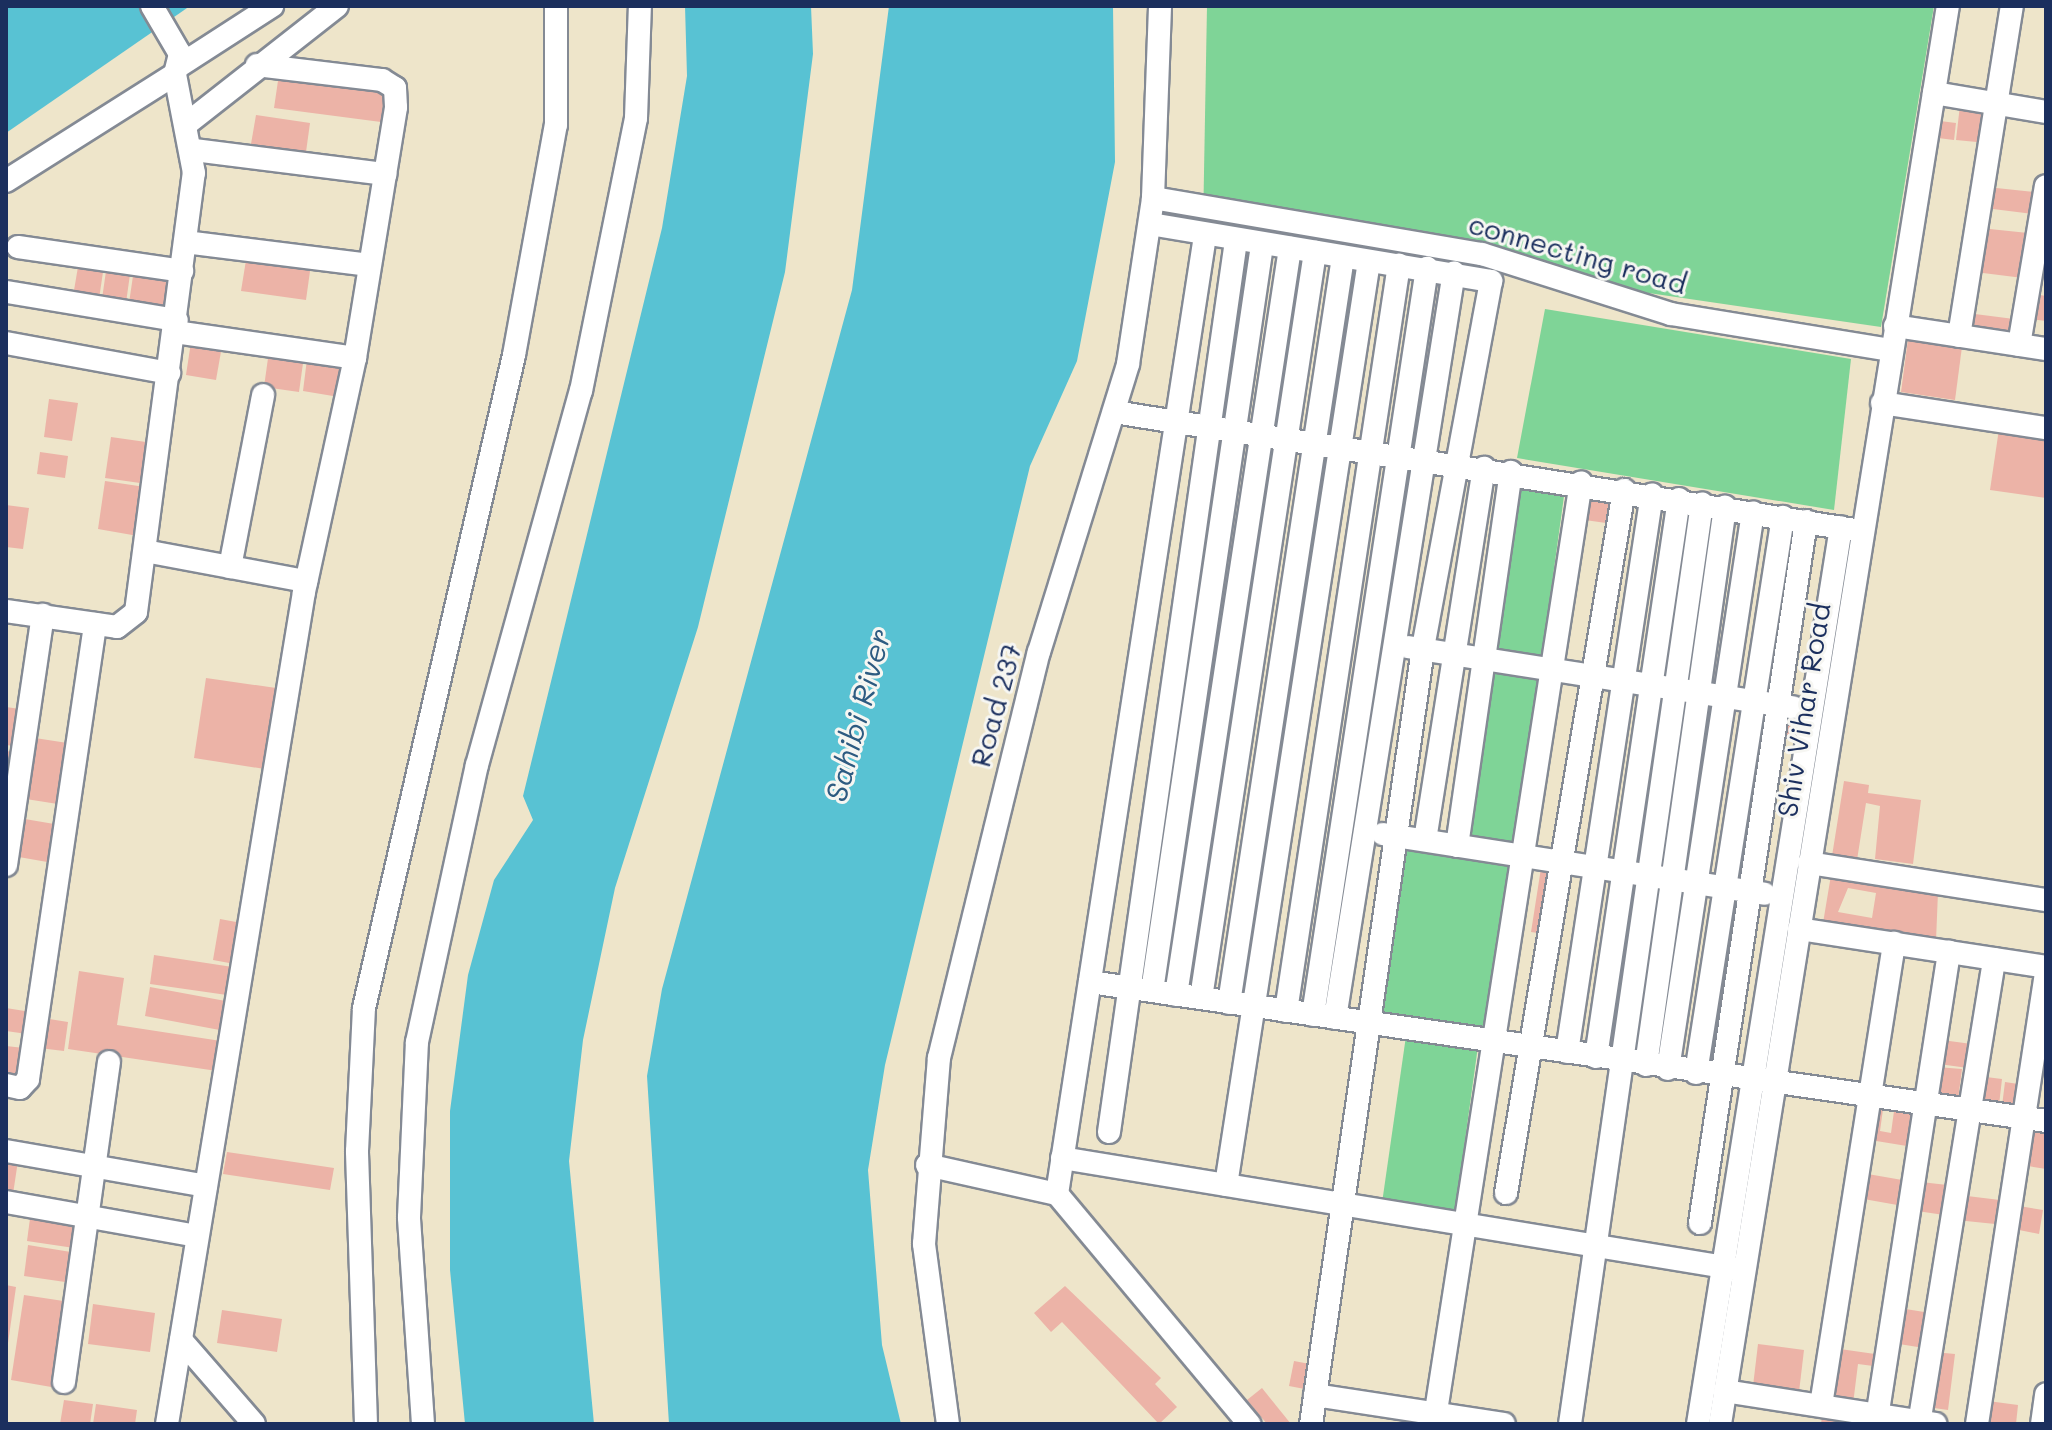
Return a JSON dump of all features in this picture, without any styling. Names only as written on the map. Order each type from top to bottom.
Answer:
[{"type":"street","points":[[6,611],[123,626],[133,618],[176,326],[194,150],[177,62],[152,6]]},
{"type":"street","points":[[6,181],[177,62],[272,6]]},
{"type":"street","points":[[189,122],[257,65],[337,6]]},
{"type":"street","points":[[366,1424],[357,1151],[364,1008],[514,355],[556,125],[556,6]]},
{"type":"street","points":[[423,1424],[410,1230],[417,1042],[477,765],[581,391],[610,256],[641,83],[640,6]]},
{"type":"street","name":"Road 237","points":[[948,1424],[925,1286],[927,1165],[939,1058],[965,942],[1039,652],[1114,412],[1153,198],[1160,6]]},
{"type":"street","name":"Shiv Vihar Road","points":[[1720,1424],[1734,1269],[1765,1081],[1799,929],[1794,898],[1809,863],[1822,712],[1852,529],[1882,403],[1948,6]]},
{"type":"street","points":[[1959,336],[2012,6]]},
{"type":"street","points":[[167,1424],[306,581],[355,358],[396,107],[391,83],[257,65]]},
{"type":"street","points":[[1934,93],[2046,112]]},
{"type":"street","points":[[194,150],[385,174]]},
{"type":"street","points":[[2019,345],[2042,239],[2046,186]]},
{"type":"street","name":"connecting road","points":[[1153,198],[1482,254],[1658,311],[1891,350]]},
{"type":"street","points":[[1150,224],[1236,241],[1454,272],[1491,281],[1423,649],[1311,1424]]},
{"type":"street","points":[[1057,1194],[1180,421],[1205,236]]},
{"type":"street","points":[[1109,1132],[1125,987],[1236,241]]},
{"type":"street","points":[[185,242],[370,265]]},
{"type":"street","points":[[1176,995],[1201,804],[1230,623],[1250,432],[1262,245]]},
{"type":"street","points":[[18,247],[182,271]]},
{"type":"street","points":[[1152,991],[1204,619],[1250,432],[1290,248]]},
{"type":"street","points":[[1201,998],[1315,252]]},
{"type":"street","points":[[1229,1003],[1343,257]]},
{"type":"street","points":[[1226,1185],[1258,1007],[1338,445],[1369,261]]},
{"type":"street","points":[[1286,1011],[1313,822],[1347,639],[1399,265]]},
{"type":"street","points":[[1324,1016],[1341,827],[1427,268]]},
{"type":"street","points":[[1324,1016],[1366,831],[1454,272]]},
{"type":"street","points":[[7,292],[355,358]]},
{"type":"street","points":[[1895,326],[2046,349]]},
{"type":"street","points":[[6,343],[169,373]]},
{"type":"street","points":[[230,567],[263,395]]},
{"type":"street","points":[[1882,403],[2046,428]]},
{"type":"street","points":[[1114,412],[1581,482],[1852,529]]},
{"type":"street","points":[[1425,840],[1484,468]]},
{"type":"street","points":[[1457,846],[1511,472]]},
{"type":"street","points":[[1435,1419],[1490,1040],[1524,856],[1581,482]]},
{"type":"street","points":[[1506,1193],[1564,863],[1624,490]]},
{"type":"street","points":[[1567,1052],[1652,494]]},
{"type":"street","points":[[1596,1057],[1620,871],[1679,499]]},
{"type":"street","points":[[1570,1424],[1598,1247],[1647,875],[1702,503]]},
{"type":"street","points":[[1657,1067],[1673,880],[1702,692],[1725,507]]},
{"type":"street","points":[[1657,1067],[1700,884],[1753,512]]},
{"type":"street","points":[[1696,1073],[1753,700],[1795,519]]},
{"type":"street","points":[[1700,1223],[1781,705],[1795,519]]},
{"type":"street","points":[[145,551],[306,581]]},
{"type":"street","points":[[1150,612],[1554,667],[1822,712],[1765,1081]]},
{"type":"street","points":[[6,865],[43,615]]},
{"type":"street","points":[[6,1085],[20,1088],[28,1079],[95,624]]},
{"type":"street","points":[[1121,792],[1794,898]]},
{"type":"street","points":[[1809,863],[2046,900]]},
{"type":"street","points":[[1799,929],[2046,967]]},
{"type":"street","points":[[1821,1405],[1894,943]]},
{"type":"street","points":[[1876,1420],[1949,952]]},
{"type":"street","points":[[1725,1391],[1821,1405],[1876,1420],[1924,1423],[1994,959]]},
{"type":"street","points":[[1977,1424],[2036,1119],[2046,974]]},
{"type":"street","points":[[1090,982],[1490,1040],[1722,1078],[1869,1094],[2036,1119]]},
{"type":"street","points":[[64,1382],[109,1062]]},
{"type":"street","points":[[6,1151],[206,1186]]},
{"type":"street","points":[[1062,1158],[1734,1269],[1698,1424]]},
{"type":"street","points":[[927,1165],[1057,1194],[1249,1424]]},
{"type":"street","points":[[6,1202],[197,1236]]},
{"type":"street","points":[[181,1340],[254,1424]]},
{"type":"street","points":[[2042,1424],[2046,1394]]},
{"type":"street","points":[[1315,1395],[1435,1419],[1504,1424]]},
{"type":"green space","points":[[1207,6],[1934,6],[1881,327],[1203,228]]},
{"type":"green space","points":[[1545,309],[1851,359],[1834,510],[1517,458]]},
{"type":"green space","points":[[1513,482],[1565,489],[1542,656],[1490,649]]},
{"type":"green space","points":[[1491,664],[1542,671],[1518,843],[1466,836]]},
{"type":"green space","points":[[1402,846],[1509,861],[1484,1027],[1378,1012]]},
{"type":"green space","points":[[1406,1036],[1478,1046],[1455,1213],[1382,1203]]},
{"type":"water","points":[[6,6],[190,6],[6,133]]},
{"type":"water","points":[[685,6],[811,6],[813,54],[785,272],[698,627],[615,888],[583,1040],[569,1161],[594,1424],[465,1424],[450,1270],[450,1111],[468,975],[494,880],[533,820],[523,796],[662,228],[687,76]]},
{"type":"water","name":"Sahibi River","points":[[889,6],[1113,6],[1115,162],[1077,361],[1030,466],[885,1065],[868,1170],[882,1345],[901,1424],[669,1424],[647,1076],[662,989],[852,290]]},
{"type":"building","points":[[279,74],[385,87],[381,122],[274,108]]},
{"type":"building","points":[[1960,105],[1991,110],[1987,143],[1956,140]]},
{"type":"building","points":[[256,115],[310,123],[306,152],[251,144]]},
{"type":"building","points":[[1940,121],[1956,123],[1954,140],[1938,138]]},
{"type":"building","points":[[1987,187],[2035,192],[2033,214],[1985,208]]},
{"type":"building","points":[[1980,228],[2028,233],[2023,278],[1975,272]]},
{"type":"building","points":[[247,254],[311,264],[306,300],[241,291]]},
{"type":"building","points":[[79,261],[104,265],[98,306],[72,302]]},
{"type":"building","points":[[107,264],[131,267],[125,310],[101,306]]},
{"type":"building","points":[[134,269],[178,276],[172,316],[128,310]]},
{"type":"building","points":[[2034,294],[2046,296],[2046,321],[2031,319]]},
{"type":"building","points":[[1967,313],[2014,319],[2012,341],[1965,335]]},
{"type":"building","points":[[1909,332],[1963,339],[1955,400],[1901,392]]},
{"type":"building","points":[[191,342],[222,346],[216,380],[186,375]]},
{"type":"building","points":[[269,351],[304,356],[299,392],[264,387]]},
{"type":"building","points":[[307,359],[344,365],[339,397],[303,391]]},
{"type":"building","points":[[49,399],[78,403],[72,441],[44,437]]},
{"type":"building","points":[[1999,429],[2046,435],[2046,498],[1990,490]]},
{"type":"building","points":[[111,437],[153,443],[147,484],[105,478]]},
{"type":"building","points":[[40,452],[68,456],[65,478],[37,474]]},
{"type":"building","points":[[105,481],[145,487],[138,536],[98,529]]},
{"type":"building","points":[[1588,496],[1609,498],[1606,523],[1585,520]]},
{"type":"building","points":[[6,505],[29,508],[23,549],[6,547]]},
{"type":"building","points":[[206,678],[283,689],[271,770],[194,758]]},
{"type":"building","points":[[6,707],[27,710],[22,747],[6,745]]},
{"type":"building","points":[[1784,713],[1804,717],[1801,737],[1781,734]]},
{"type":"building","points":[[35,738],[74,744],[64,805],[26,799]]},
{"type":"building","points":[[6,751],[20,753],[6,795]]},
{"type":"building","points":[[1844,781],[1869,785],[1868,793],[1921,800],[1913,864],[1875,859],[1880,806],[1866,803],[1857,860],[1832,856]]},
{"type":"building","points":[[19,818],[60,825],[53,863],[13,856]]},
{"type":"building","points":[[1541,868],[1561,871],[1551,935],[1531,932]]},
{"type":"building","points":[[1832,869],[1938,892],[1936,941],[1823,923]],"holes":[[[1848,888],[1876,893],[1872,918],[1838,912]]]},
{"type":"building","points":[[220,919],[247,924],[240,965],[213,960]]},
{"type":"building","points":[[154,955],[239,968],[234,996],[150,984]]},
{"type":"building","points":[[79,971],[124,978],[117,1025],[221,1041],[217,1071],[68,1049]]},
{"type":"building","points":[[150,987],[231,1002],[225,1031],[145,1016]]},
{"type":"building","points":[[6,1008],[31,1012],[27,1034],[6,1031]]},
{"type":"building","points":[[43,1018],[68,1022],[64,1051],[39,1048]]},
{"type":"building","points":[[1942,1040],[1979,1045],[1975,1069],[1939,1064]]},
{"type":"building","points":[[6,1046],[24,1048],[20,1076],[6,1074]]},
{"type":"building","points":[[1937,1067],[1962,1069],[1958,1099],[1934,1096]]},
{"type":"building","points":[[1978,1076],[2002,1079],[1999,1105],[1975,1102]]},
{"type":"building","points":[[2005,1082],[2025,1085],[2022,1109],[2002,1106]]},
{"type":"building","points":[[1869,1100],[1884,1102],[1880,1131],[1891,1133],[1895,1104],[1919,1107],[1913,1147],[1864,1139]]},
{"type":"building","points":[[2034,1129],[2046,1131],[2046,1169],[2028,1166]]},
{"type":"building","points":[[6,1152],[19,1154],[13,1194],[6,1192]]},
{"type":"building","points":[[227,1152],[334,1168],[330,1190],[223,1174]]},
{"type":"building","points":[[1862,1173],[1908,1181],[1903,1206],[1858,1198]]},
{"type":"building","points":[[1921,1182],[1956,1186],[1951,1216],[1917,1211]]},
{"type":"building","points":[[1959,1195],[2008,1201],[2005,1225],[1956,1220]]},
{"type":"building","points":[[2013,1205],[2043,1210],[2039,1234],[2009,1228]]},
{"type":"building","points":[[31,1211],[85,1219],[81,1249],[27,1241]]},
{"type":"building","points":[[28,1245],[77,1253],[72,1283],[24,1276]]},
{"type":"building","points":[[6,1285],[16,1287],[8,1343],[6,1343]]},
{"type":"building","points":[[1065,1286],[1161,1378],[1155,1384],[1177,1407],[1159,1424],[1062,1322],[1051,1332],[1034,1313]]},
{"type":"building","points":[[24,1295],[70,1302],[57,1388],[11,1380]]},
{"type":"building","points":[[93,1304],[155,1313],[150,1352],[88,1344]]},
{"type":"building","points":[[1899,1308],[1937,1314],[1930,1349],[1893,1343]]},
{"type":"building","points":[[222,1310],[282,1319],[277,1352],[217,1343]]},
{"type":"building","points":[[1758,1344],[1804,1350],[1799,1392],[1753,1386]]},
{"type":"building","points":[[1833,1348],[1882,1355],[1881,1367],[1858,1364],[1853,1404],[1826,1400]]},
{"type":"building","points":[[1934,1352],[1955,1354],[1948,1410],[1927,1407]]},
{"type":"building","points":[[1294,1361],[1315,1365],[1310,1390],[1289,1386]]},
{"type":"building","points":[[1262,1388],[1291,1424],[1267,1424],[1247,1400]]},
{"type":"building","points":[[64,1400],[93,1404],[90,1424],[60,1424]]},
{"type":"building","points":[[1988,1401],[2018,1405],[2016,1424],[1986,1423]]},
{"type":"building","points":[[96,1404],[137,1410],[135,1424],[93,1424]]},
{"type":"building","points":[[1823,1409],[1844,1412],[1842,1424],[1821,1424]]}]
